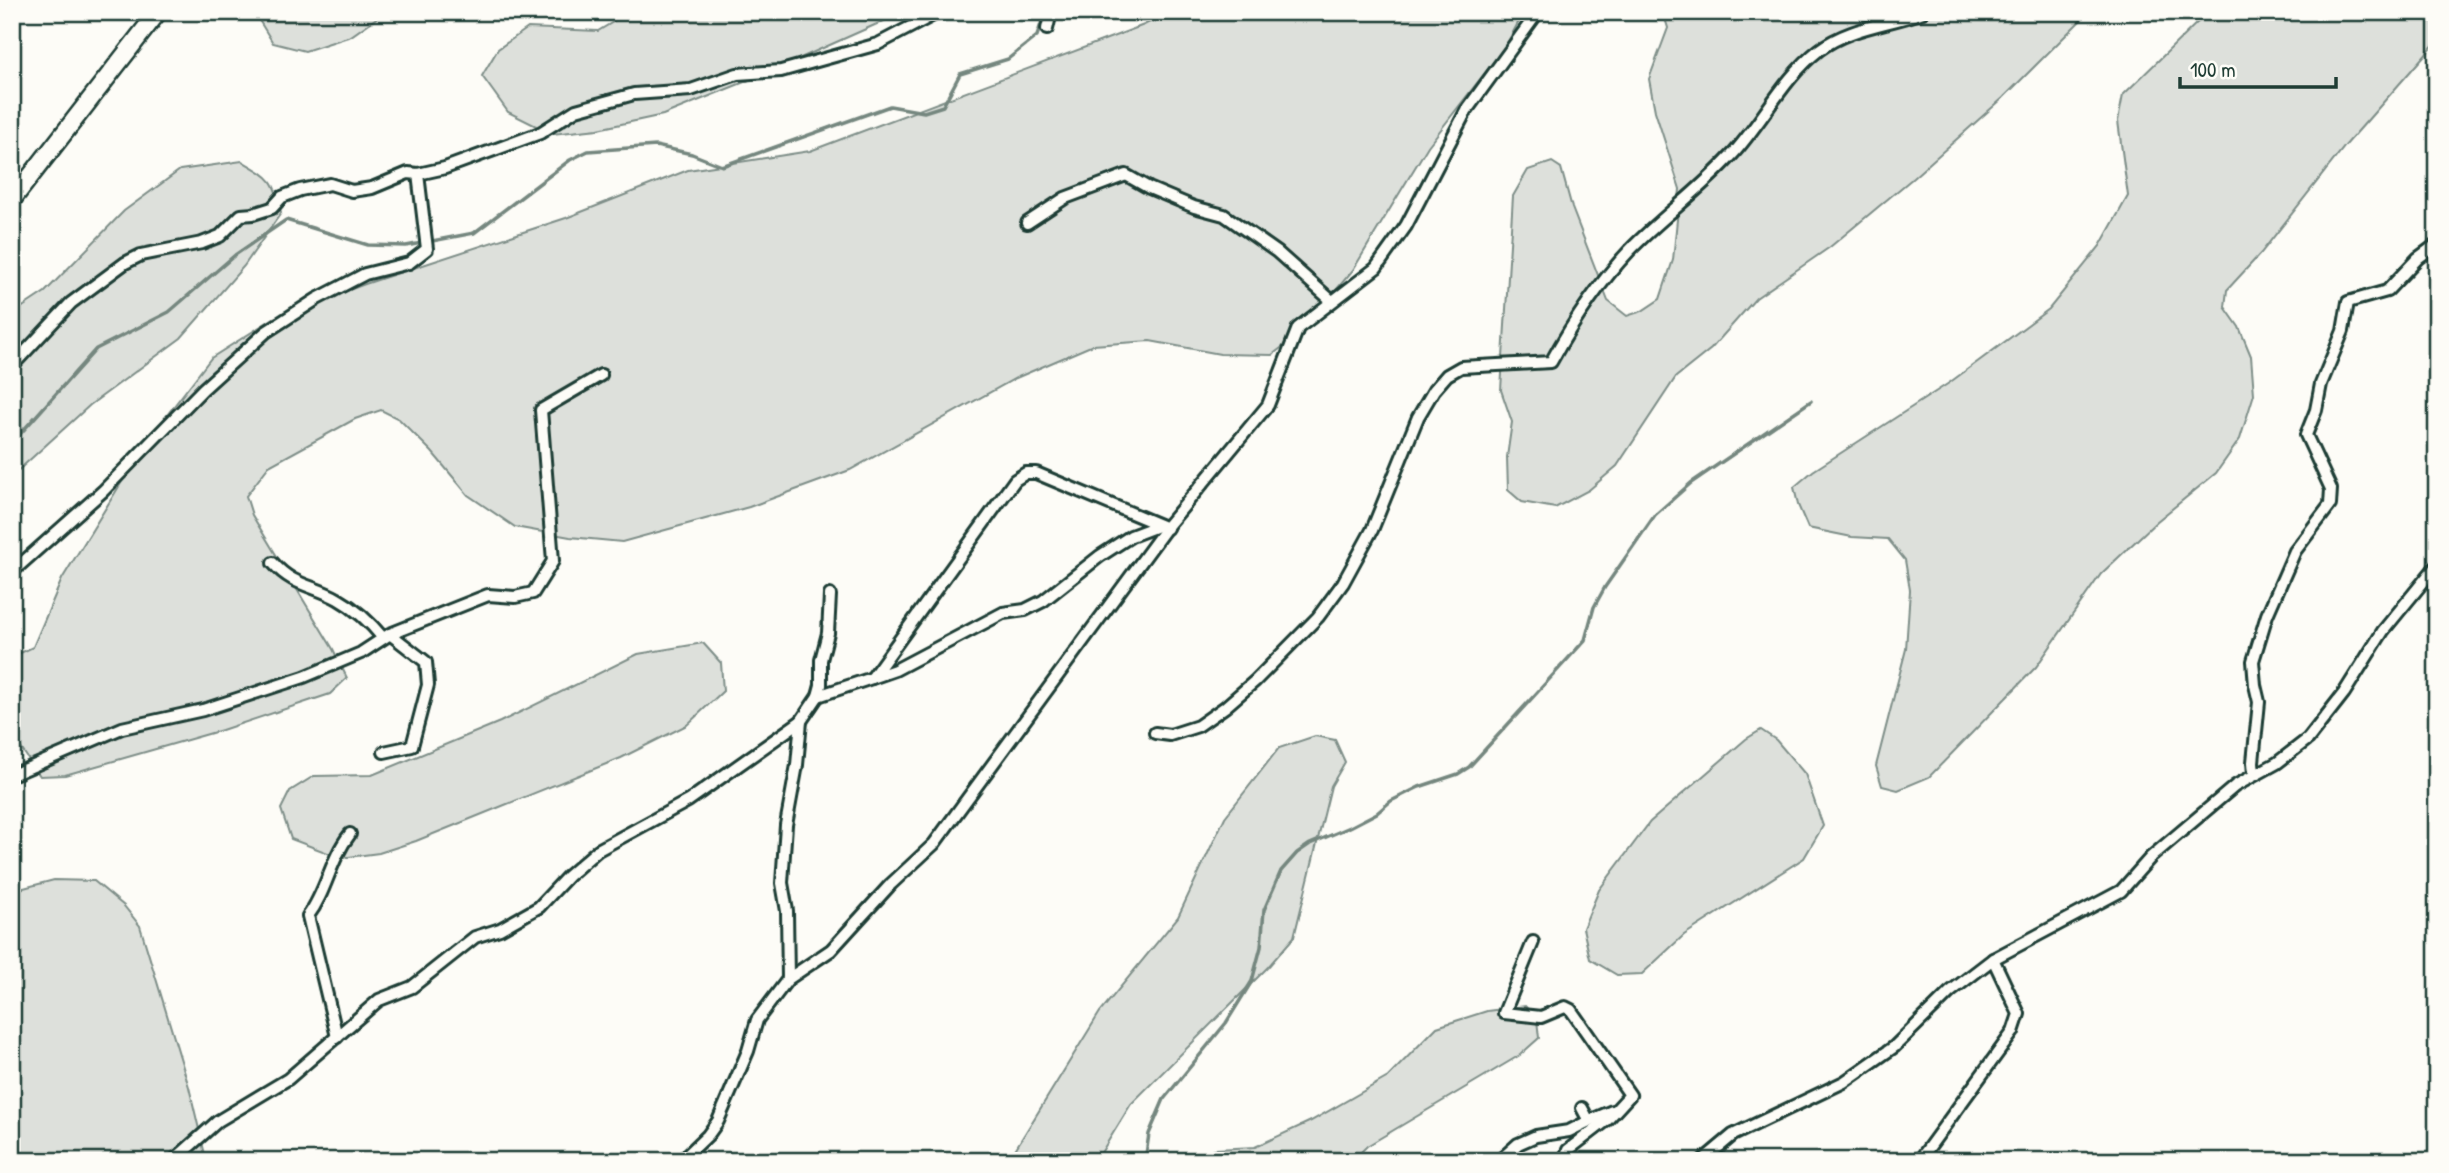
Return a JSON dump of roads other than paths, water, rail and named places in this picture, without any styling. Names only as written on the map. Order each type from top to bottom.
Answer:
[{"type":"main road","points":[[12,200],[18,182],[158,12]]},
{"type":"street","points":[[12,366],[71,303],[125,263],[141,255],[211,240],[220,236],[241,215],[253,215],[272,208],[282,197],[300,190],[330,184],[352,191],[372,188],[408,173],[418,174],[457,164],[540,133],[576,110],[635,94],[691,90],[737,74],[781,71],[878,44],[939,12]]},
{"type":"street","points":[[1047,29],[1051,12]]},
{"type":"street","points":[[681,1161],[708,1135],[718,1121],[748,1051],[757,1020],[788,979],[831,950],[891,884],[934,844],[1163,526],[1268,405],[1298,328],[1376,268],[1406,226],[1466,111],[1538,12]]},
{"type":"street","points":[[1155,733],[1170,735],[1198,726],[1225,708],[1318,617],[1349,573],[1372,530],[1418,417],[1434,390],[1447,375],[1461,368],[1551,362],[1574,321],[1597,288],[1630,249],[1732,156],[1795,74],[1818,51],[1839,37],[1923,12]]},
{"type":"street","points":[[12,572],[103,491],[203,389],[266,332],[317,299],[365,275],[409,263],[427,249],[418,174]]},
{"type":"street","points":[[1027,223],[1066,198],[1126,175],[1194,207],[1224,215],[1277,252],[1332,301]]},
{"type":"street","points":[[2255,774],[2253,762],[2259,702],[2253,661],[2267,615],[2295,551],[2330,505],[2331,489],[2306,435],[2316,410],[2321,384],[2343,331],[2348,302],[2387,291],[2418,258],[2437,244]]},
{"type":"street","points":[[12,775],[122,728],[203,710],[304,677],[361,653],[386,636],[488,595],[514,597],[533,593],[553,561],[541,410],[601,375]]},
{"type":"street","points":[[872,678],[1015,480],[1027,473],[1036,473],[1163,526]]},
{"type":"street","points":[[818,696],[895,670],[1003,613],[1025,610],[1042,601],[1131,536],[1163,526]]},
{"type":"street","points":[[272,563],[285,577],[338,599],[369,620],[386,636],[426,662],[428,685],[412,746],[384,752]]},
{"type":"street","points":[[1702,1161],[1733,1135],[1844,1083],[1894,1047],[1950,992],[1993,959],[2121,891],[2151,857],[2235,786],[2277,763],[2308,738],[2344,693],[2383,631],[2437,565]]},
{"type":"street","points":[[173,1161],[218,1121],[288,1079],[379,1000],[412,987],[475,937],[500,929],[539,907],[568,876],[598,850],[688,801],[801,721],[818,696],[821,660],[828,632],[830,595]]},
{"type":"street","points":[[788,979],[787,911],[782,883],[786,825],[797,765],[801,721]]},
{"type":"street","points":[[337,1037],[308,916],[318,902],[338,849],[350,834]]},
{"type":"street","points":[[1533,942],[1504,1013],[1541,1017],[1565,1007],[1572,1010],[1630,1095],[1607,1120],[1568,1150],[1564,1161]]},
{"type":"street","points":[[1919,1161],[2013,1032],[2019,1014],[1993,959]]},
{"type":"street","points":[[1582,1108],[1589,1121]]},
{"type":"street","points":[[1499,1161],[1518,1144],[1536,1136],[1569,1131],[1617,1109]]},
{"type":"waterway","points":[[12,443],[96,349],[169,312],[235,255],[286,220],[368,245],[406,246],[474,233],[570,160],[588,151],[656,146],[692,154],[722,166],[890,106],[924,112],[943,106],[960,74],[1008,59],[1037,36],[1045,12]]},
{"type":"waterway","points":[[1145,1161],[1149,1134],[1164,1099],[1226,1023],[1252,981],[1261,947],[1264,910],[1281,871],[1297,853],[1310,844],[1377,813],[1391,801],[1419,787],[1458,774],[1469,767],[1585,640],[1594,607],[1605,587],[1655,515],[1691,483],[1811,401]]}]
